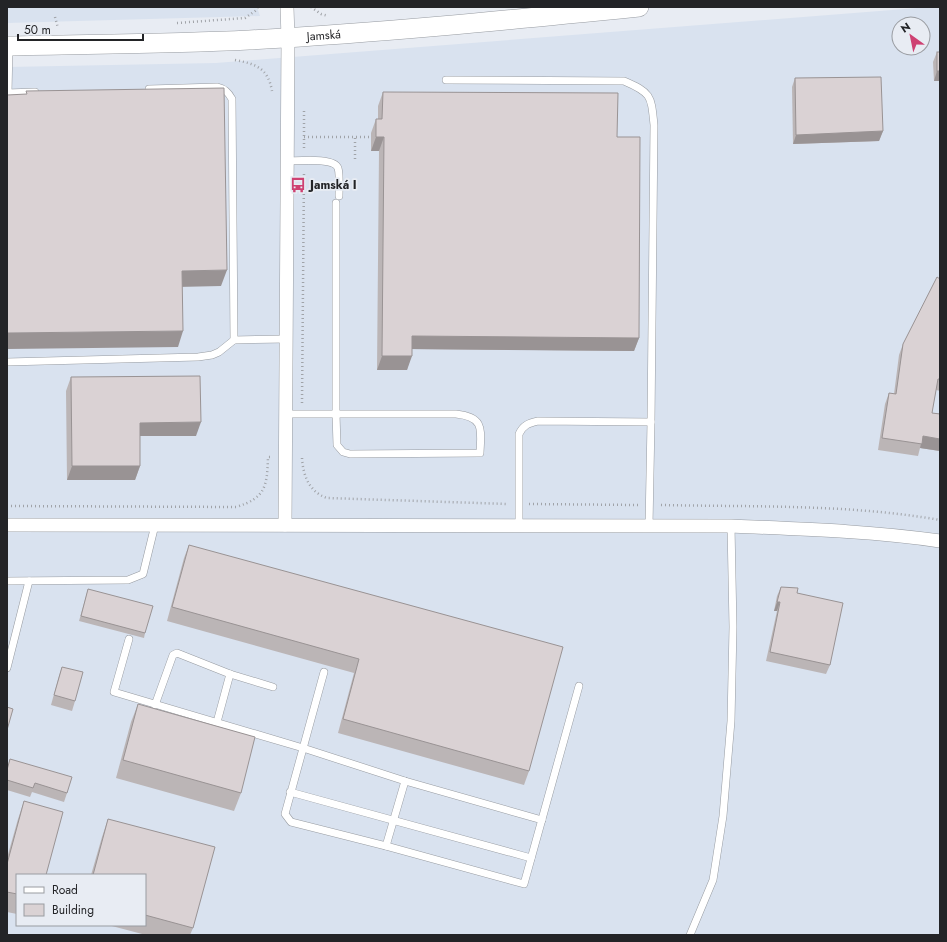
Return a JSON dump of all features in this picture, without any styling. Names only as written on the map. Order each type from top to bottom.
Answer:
[{"type":"street","points":[[284,525],[287,7]]},
{"type":"street","name":"Jamská","points":[[8,46],[162,43],[288,38],[475,23],[639,7]]},
{"type":"street","points":[[7,525],[731,526],[839,530],[906,536],[940,541]]},
{"type":"lane","points":[[8,46],[8,93],[46,92]]},
{"type":"lane","points":[[446,80],[624,81],[642,89],[651,100],[654,125],[651,422],[648,526]]},
{"type":"lane","points":[[139,90],[217,87],[224,89],[229,93],[232,99],[234,340]]},
{"type":"lane","points":[[287,161],[327,161],[335,164],[338,169],[339,196]]},
{"type":"lane","points":[[285,414],[302,414],[336,414],[456,414],[466,415],[472,417],[479,425],[480,453],[350,454],[343,452],[338,445],[336,414],[336,203]]},
{"type":"lane","points":[[7,362],[198,357],[212,355],[219,352],[234,340],[286,339]]},
{"type":"lane","points":[[519,526],[518,441],[519,434],[525,425],[530,422],[538,421],[651,422]]},
{"type":"lane","points":[[7,581],[128,580],[143,574],[155,525]]},
{"type":"lane","points":[[690,935],[713,880],[723,816],[731,721],[733,627],[731,526]]},
{"type":"lane","points":[[7,668],[29,581]]},
{"type":"lane","points":[[129,639],[114,692],[303,748],[404,782],[542,820]]},
{"type":"lane","points":[[155,704],[173,655],[177,653],[230,674],[273,687]]},
{"type":"lane","points":[[324,672],[285,814],[291,822],[386,846],[524,884],[579,686]]},
{"type":"lane","points":[[217,722],[230,674]]},
{"type":"lane","points":[[386,846],[404,782]]},
{"type":"lane","points":[[290,792],[531,858]]},
{"type":"path","points":[[55,17],[59,30]]},
{"type":"path","points":[[232,59],[261,68],[267,76],[272,93]]},
{"type":"path","points":[[302,414],[304,111]]},
{"type":"path","points":[[355,137],[355,159]]},
{"type":"path","points":[[304,138],[371,137]]},
{"type":"path","points":[[302,455],[302,469],[312,490],[319,496],[327,498],[519,504],[856,509],[905,514],[940,520]]},
{"type":"path","points":[[7,506],[236,507],[247,504],[259,496],[265,487],[268,475],[268,457]]},
{"type":"shaded area","points":[[7,7],[257,7],[260,16],[7,23]]},
{"type":"shaded area","points":[[940,7],[940,935],[7,935],[7,67],[216,63]]},
{"type":"building","points":[[937,52],[940,52],[940,71],[937,71]]},
{"type":"building","points":[[881,77],[883,131],[796,135],[795,78]]},
{"type":"building","points":[[224,88],[227,270],[182,271],[183,331],[7,333],[7,95],[27,94],[26,91]]},
{"type":"building","points":[[383,92],[618,93],[617,137],[640,137],[639,338],[412,336],[412,356],[382,356],[384,137],[376,137],[376,119],[382,119]]},
{"type":"building","points":[[937,277],[940,279],[940,379],[938,379],[932,413],[940,414],[940,439],[923,436],[922,444],[882,438],[889,393],[896,394],[903,344]]},
{"type":"building","points":[[200,376],[201,422],[140,423],[140,466],[72,466],[71,377]]},
{"type":"building","points":[[189,545],[563,647],[529,771],[343,719],[359,659],[172,607]]},
{"type":"building","points":[[781,587],[798,588],[797,593],[843,603],[830,665],[770,652],[780,602],[777,602]]},
{"type":"building","points":[[88,589],[153,606],[145,633],[81,616]]},
{"type":"building","points":[[62,667],[83,672],[75,701],[54,695]]},
{"type":"building","points":[[138,704],[255,737],[241,793],[123,760]]},
{"type":"building","points":[[7,707],[13,709],[7,730]]},
{"type":"building","points":[[10,759],[72,777],[67,793],[35,783],[33,788],[7,780],[7,770]]},
{"type":"building","points":[[24,801],[63,812],[46,874],[16,874],[16,894],[7,892],[7,864]]},
{"type":"building","points":[[108,819],[215,847],[193,928],[146,915],[146,874],[93,874]]},
{"type":"place","name":"Jamská I","points":[[298,185]]}]
